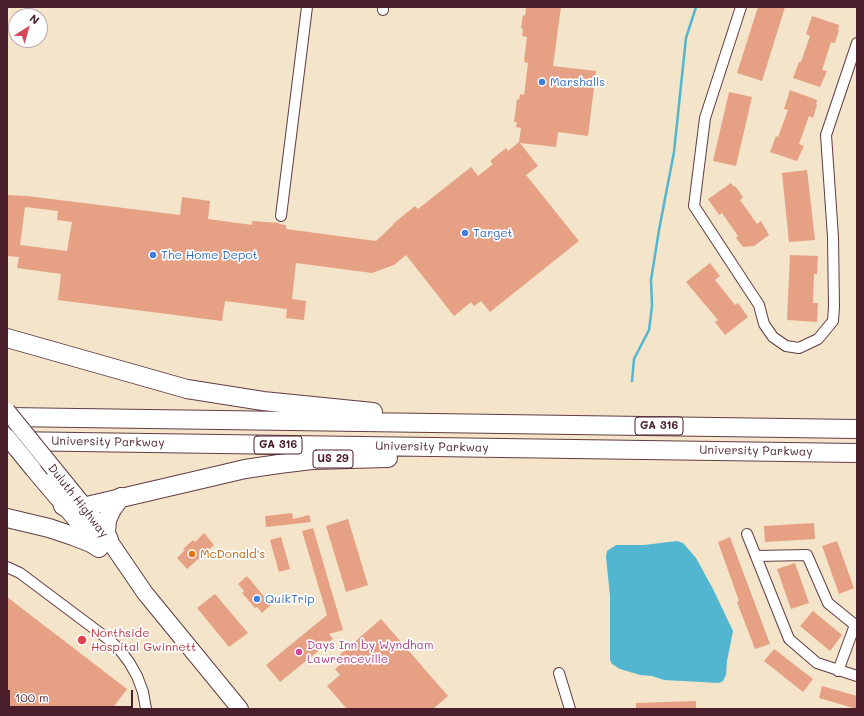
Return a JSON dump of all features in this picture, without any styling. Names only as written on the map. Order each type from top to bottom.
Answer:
[{"type":"highway","points":[[7,338],[173,386],[209,394],[414,416],[461,423]]},
{"type":"highway","name":"University Parkway","points":[[7,417],[857,429]]},
{"type":"highway","name":"University Parkway","points":[[7,441],[857,453]]},
{"type":"highway","name":"US 29","points":[[72,505],[121,497],[245,469],[312,460],[485,458],[518,455],[549,449]]},
{"type":"highway","points":[[7,518],[49,528],[82,539],[104,544],[106,520],[121,497]]},
{"type":"highway","points":[[49,528],[58,525],[72,505]]},
{"type":"main road","name":"Duluth Highway","points":[[7,411],[54,469],[72,505]]},
{"type":"main road","name":"Duluth Highway","points":[[7,437],[33,469],[72,505],[240,709]]},
{"type":"street","points":[[281,216],[307,7]]},
{"type":"street","points":[[741,7],[705,118],[694,206],[759,305],[764,324],[773,337],[786,346],[799,348],[818,339],[833,321],[833,237],[826,135],[857,43]]},
{"type":"street","points":[[747,534],[789,639],[817,663],[857,676]]},
{"type":"street","points":[[756,556],[807,555],[828,603],[856,624],[838,671]]},
{"type":"street","points":[[7,567],[20,573],[108,639],[119,649],[137,676],[146,709]]},
{"type":"street","points":[[559,673],[570,709]]},
{"type":"water","points":[[677,541],[683,543],[696,558],[733,631],[727,661],[726,675],[723,681],[719,683],[664,680],[652,676],[640,675],[620,669],[612,664],[610,660],[610,596],[606,557],[607,551],[616,545],[644,545]]},
{"type":"building","points":[[526,7],[561,7],[553,66],[596,71],[588,136],[558,132],[556,147],[520,143],[538,166],[526,175],[579,241],[490,312],[481,301],[474,306],[471,302],[454,316],[406,255],[394,265],[372,273],[296,263],[292,299],[306,301],[304,320],[286,318],[287,309],[225,301],[222,321],[58,300],[61,274],[17,268],[19,257],[7,256],[7,195],[27,196],[180,215],[182,197],[210,201],[208,219],[252,225],[252,221],[279,223],[286,225],[286,229],[376,241],[393,224],[415,206],[418,209],[471,167],[478,176],[493,164],[490,161],[506,148],[508,151],[519,142],[521,128],[516,127],[517,122],[514,122],[517,99],[519,100],[520,94],[524,95],[528,63],[524,62],[527,37],[522,36],[523,29],[521,28],[523,15],[525,16]],"holes":[[[25,207],[58,211],[57,220],[72,222],[67,251],[20,245]]]},
{"type":"building","points":[[758,7],[785,7],[762,81],[737,73]]},
{"type":"building","points":[[812,16],[839,25],[835,43],[831,42],[822,70],[827,71],[820,87],[793,78],[799,62],[801,62],[810,36],[806,34]]},
{"type":"building","points":[[790,90],[817,100],[813,118],[809,116],[799,144],[804,146],[797,161],[770,152],[776,136],[778,137],[788,110],[784,109]]},
{"type":"building","points":[[729,92],[752,97],[736,166],[713,161]]},
{"type":"building","points":[[807,170],[815,240],[789,242],[782,173]]},
{"type":"building","points":[[731,183],[743,197],[740,200],[757,224],[761,221],[769,235],[754,246],[743,247],[736,238],[738,236],[722,213],[719,215],[708,199]]},
{"type":"building","points":[[790,255],[818,256],[817,274],[814,274],[813,303],[818,303],[817,322],[787,320]]},
{"type":"building","points":[[710,263],[720,276],[715,280],[735,305],[738,303],[748,317],[725,335],[715,322],[718,320],[686,282]]},
{"type":"building","points":[[292,513],[293,519],[309,515],[311,522],[266,527],[265,516]]},
{"type":"building","points":[[348,519],[368,585],[346,592],[326,526]]},
{"type":"building","points":[[814,523],[815,539],[765,542],[764,526]]},
{"type":"building","points":[[313,528],[343,630],[329,634],[333,639],[280,682],[266,665],[327,615],[302,531]]},
{"type":"building","name":"McDonald's","points":[[204,533],[214,545],[187,569],[177,558],[185,550],[183,549],[193,540],[195,542]]},
{"type":"building","points":[[281,537],[290,569],[279,572],[270,540]]},
{"type":"building","points":[[730,537],[770,644],[755,649],[737,602],[739,601],[718,542]]},
{"type":"building","points":[[837,541],[854,588],[839,594],[822,546]]},
{"type":"building","points":[[795,563],[809,603],[791,609],[777,569]]},
{"type":"building","name":"QuikTrip","points":[[247,576],[271,605],[262,613],[257,607],[255,608],[242,593],[244,591],[238,584]]},
{"type":"building","name":"QuikTrip","points":[[215,594],[248,633],[229,647],[197,608]]},
{"type":"building","points":[[7,597],[127,689],[112,709],[7,709]]},
{"type":"building","points":[[813,611],[842,635],[830,651],[800,626]]},
{"type":"building","points":[[381,619],[448,696],[433,709],[347,709],[327,686],[340,675],[335,669],[340,665],[335,659]]},
{"type":"building","points":[[774,649],[813,679],[803,692],[764,661]]},
{"type":"building","points":[[822,686],[857,696],[857,709],[819,698]]},
{"type":"building","points":[[696,701],[696,709],[636,709],[636,703]]},
{"type":"waterway","points":[[632,381],[634,359],[649,330],[652,306],[651,280],[674,152],[686,38],[696,7]]},
{"type":"place","name":"Marshalls","points":[[542,82]]},
{"type":"place","name":"Target","points":[[465,233]]},
{"type":"place","name":"The Home Depot","points":[[153,255]]},
{"type":"place","name":"McDonald's","points":[[192,554]]},
{"type":"place","name":"QuikTrip","points":[[257,599]]},
{"type":"place","name":"Northside Hospital Gwinnett","points":[[82,640]]},
{"type":"place","name":"Days Inn by Wyndham Lawrenceville","points":[[299,652]]}]
